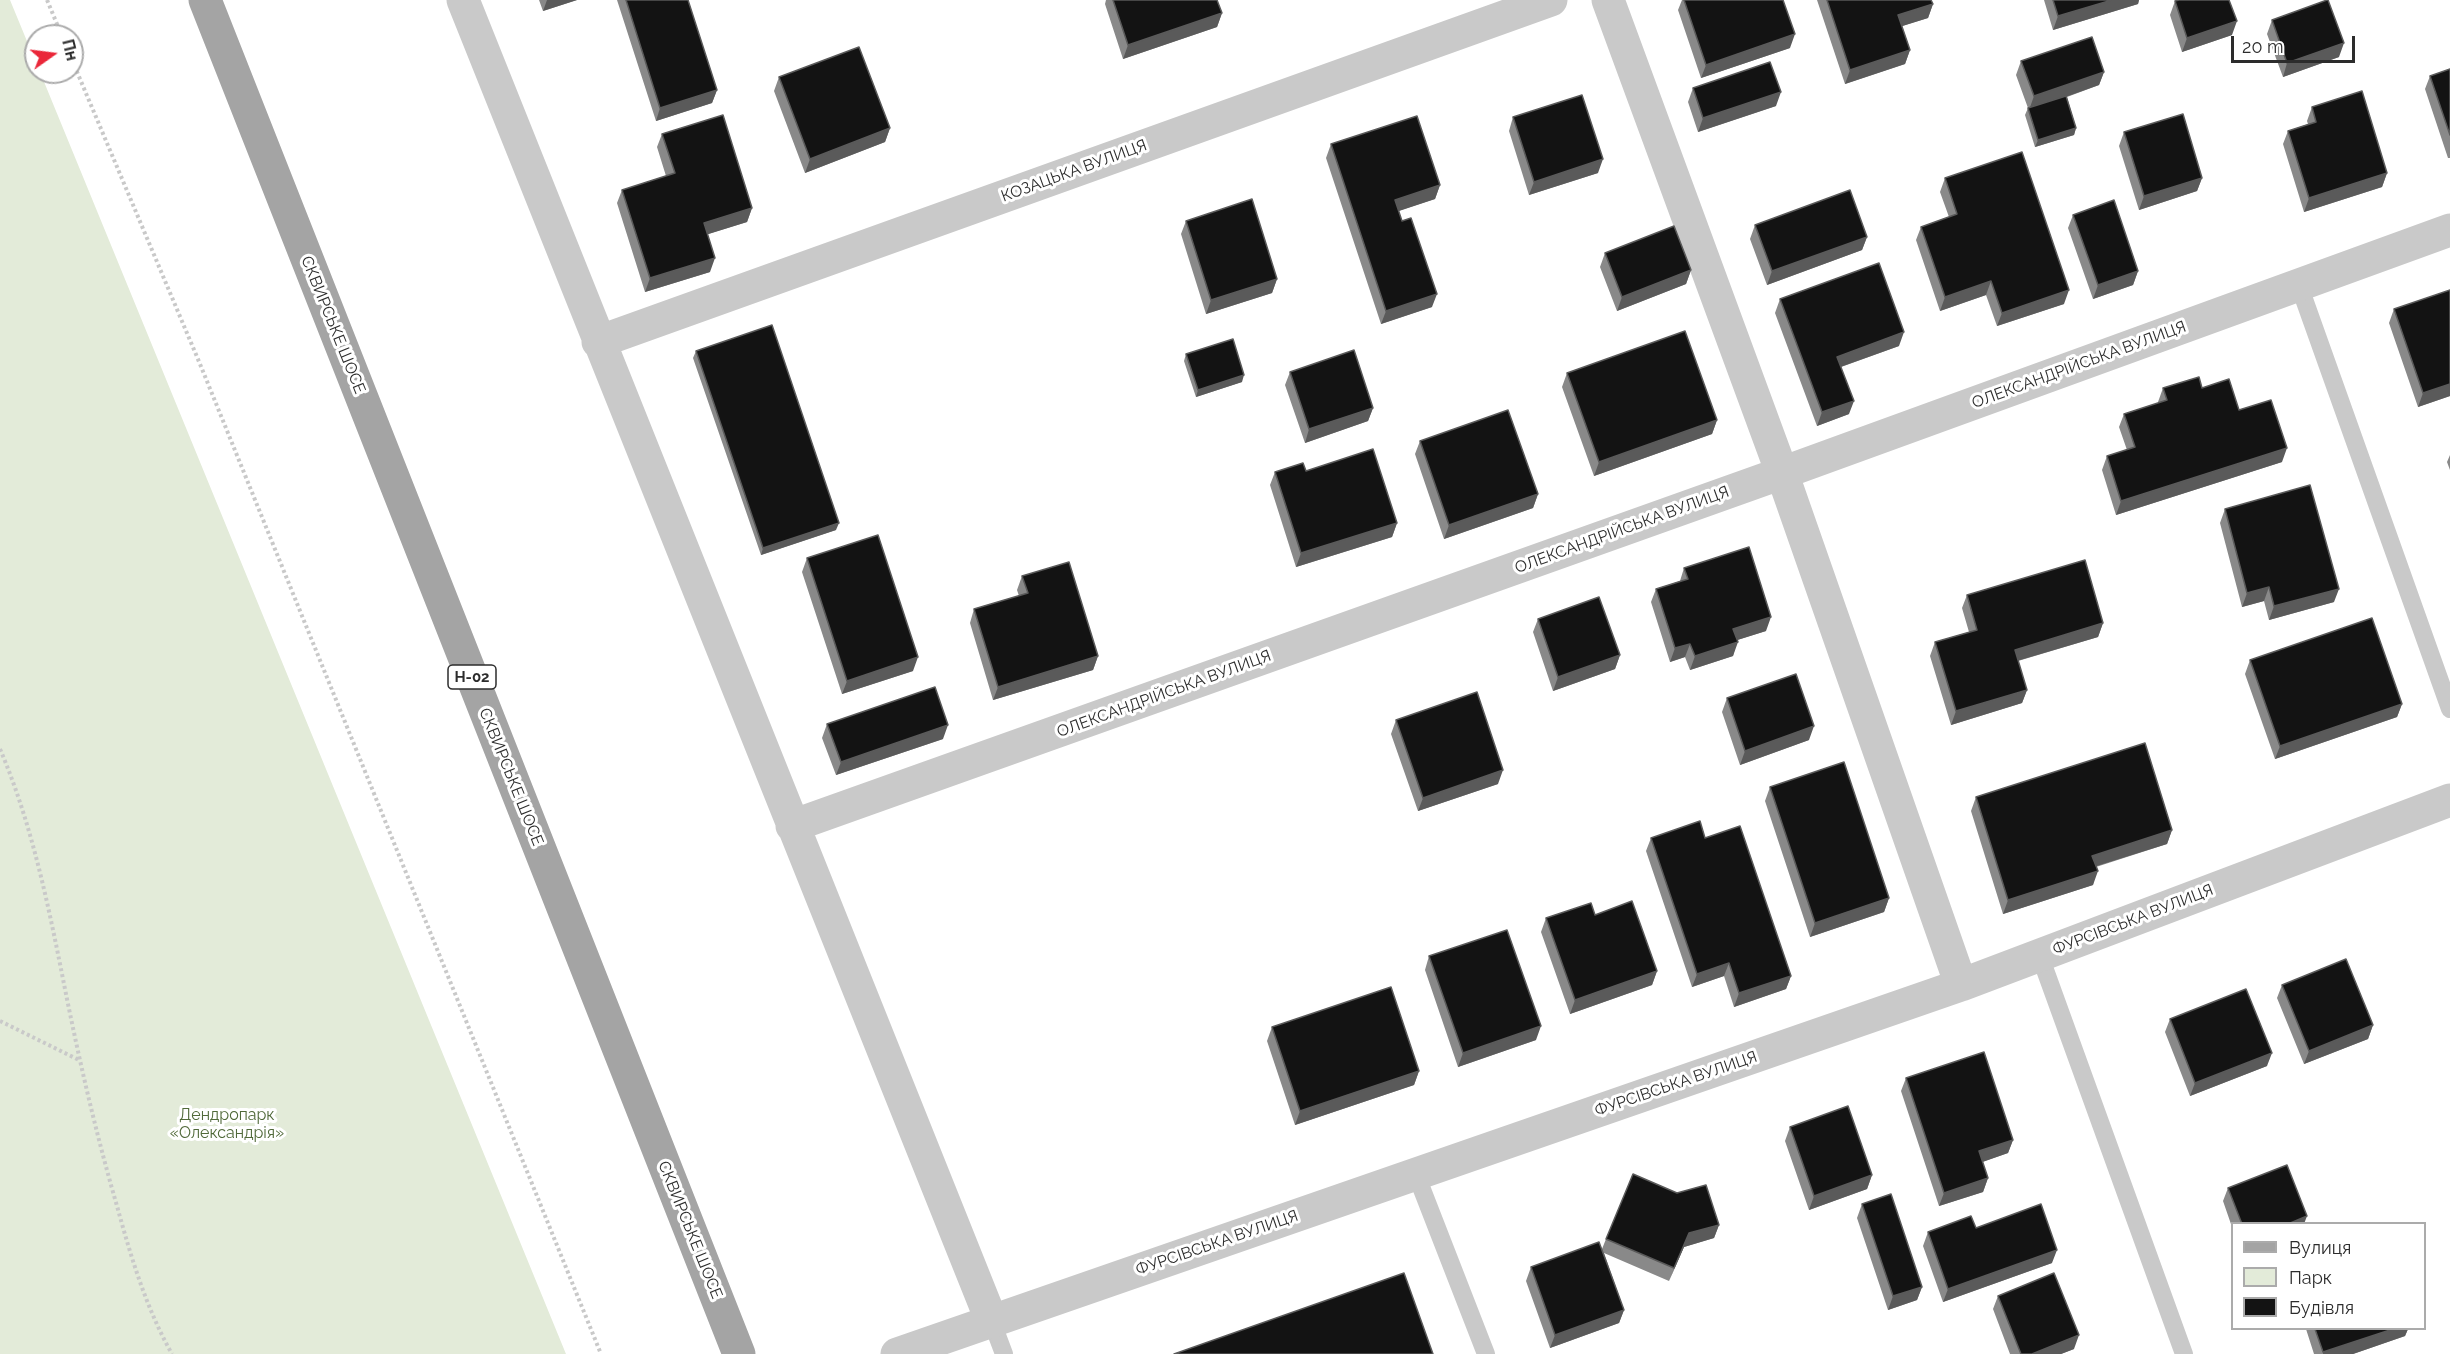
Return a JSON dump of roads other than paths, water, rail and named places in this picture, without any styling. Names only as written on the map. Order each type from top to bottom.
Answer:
[{"type":"main road","name":"СКВИРСЬКЕ ШОСЕ","points":[[205,0],[739,1354]]},
{"type":"street","points":[[463,0],[992,1322]]},
{"type":"street","name":"КОЗАЦЬКА ВУЛИЦЯ","points":[[598,342],[1551,0]]},
{"type":"street","points":[[1608,0],[1782,473],[1961,985]]},
{"type":"street","name":"ОЛЕКСАНДРІЙСЬКА ВУЛИЦЯ","points":[[792,826],[1782,473],[2450,230]]},
{"type":"street","name":"ФУРСІВСЬКА ВУЛИЦЯ","points":[[897,1354],[1961,985],[2450,800]]},
{"type":"lane","points":[[2299,285],[2450,709]]},
{"type":"lane","points":[[2040,956],[2184,1354]]},
{"type":"lane","points":[[1416,1174],[1486,1354]]},
{"type":"lane","points":[[992,1322],[1004,1354]]},
{"type":"park label","name":"Дендропарк «Олександрія»","points":[[227,1124]]}]
